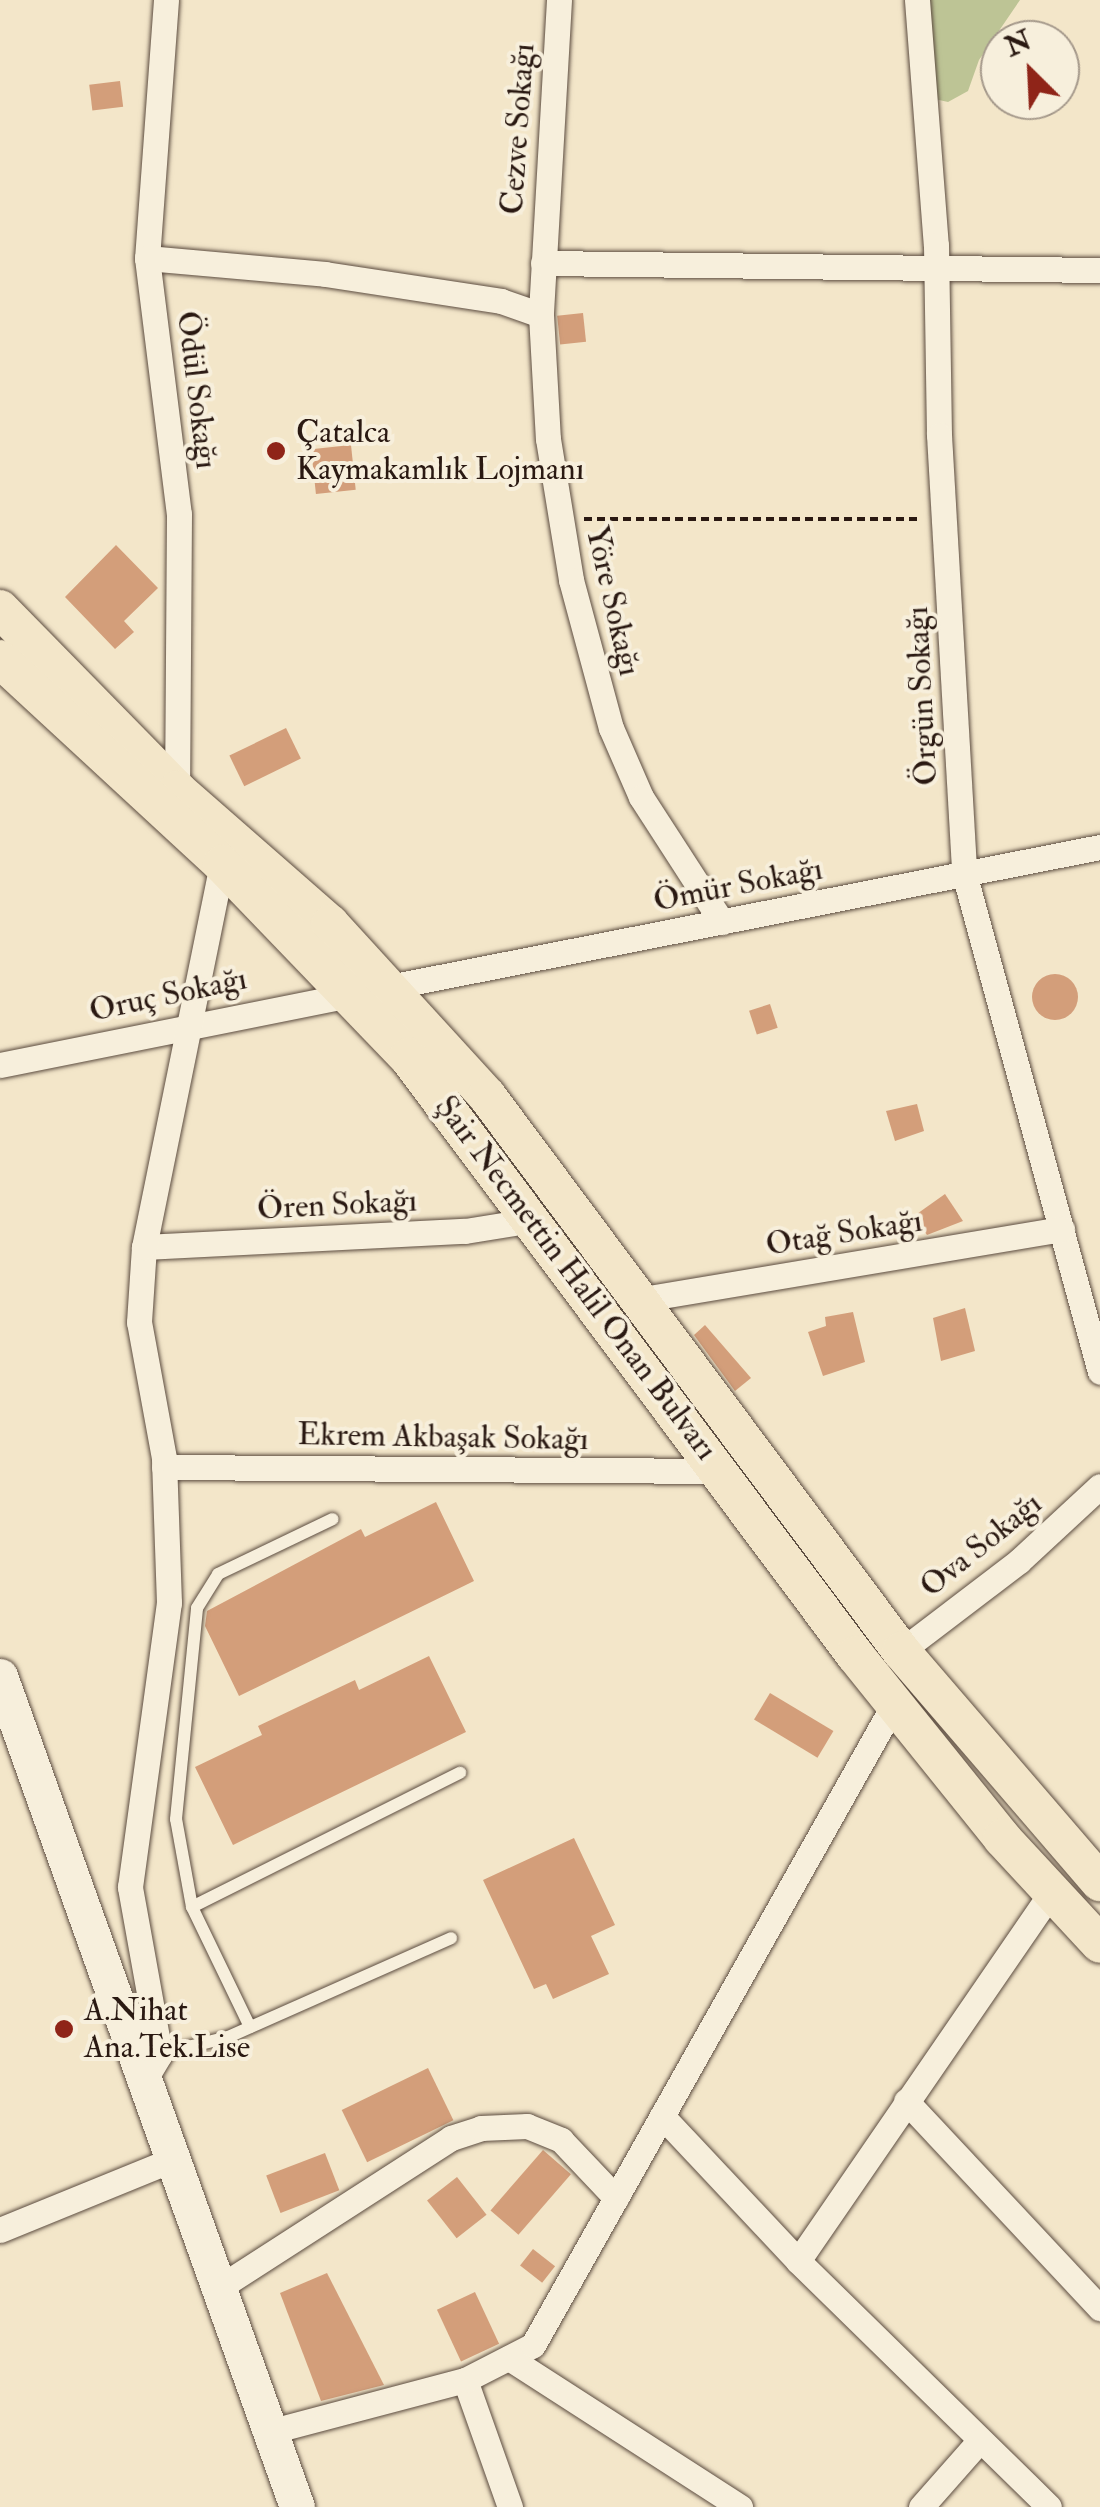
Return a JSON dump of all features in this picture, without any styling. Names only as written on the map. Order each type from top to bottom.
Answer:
[{"type":"main road","name":"Şair Necmettin Halil Onan Bulvarı","points":[[0,609],[177,790],[330,924],[487,1096],[900,1651],[1100,1882]]},
{"type":"main road","name":"Şair Necmettin Halil Onan Bulvarı","points":[[0,659],[222,864],[350,995],[460,1120],[894,1704],[1100,1944]]},
{"type":"main road","points":[[0,1676],[153,2066],[174,2158],[298,2507]]},
{"type":"street","name":"Ödül Sokağı","points":[[166,0],[147,258],[180,514],[177,790]]},
{"type":"street","name":"Cezve Sokağı","points":[[543,263],[559,0]]},
{"type":"street","name":"Örgün Sokağı","points":[[916,0],[936,268],[944,520],[964,873],[1100,1372]]},
{"type":"street","points":[[147,258],[325,274],[502,301],[541,315]]},
{"type":"street","points":[[543,263],[1100,270]]},
{"type":"street","name":"Yöre Sokağı","points":[[543,263],[541,315],[548,439],[561,519],[611,728],[641,796],[722,922]]},
{"type":"street","name":"Ömür Sokağı","points":[[389,987],[1100,847]]},
{"type":"street","points":[[153,2066],[130,1886],[169,1602],[164,1466],[139,1322],[144,1247],[222,864]]},
{"type":"street","name":"Oruç Sokağı","points":[[0,1066],[188,1023],[350,995]]},
{"type":"street","name":"Ören Sokağı","points":[[144,1247],[465,1232],[534,1220]]},
{"type":"street","name":"Otağ Sokağı","points":[[637,1300],[1062,1229]]},
{"type":"street","name":"Ekrem Akbaşak Sokağı","points":[[164,1466],[721,1471]]},
{"type":"street","name":"Ova Sokağı","points":[[900,1651],[1019,1561],[1100,1486]]},
{"type":"street","points":[[272,2432],[465,2380],[533,2345],[894,1704]]},
{"type":"street","points":[[798,2261],[1052,1892]]},
{"type":"street","points":[[906,2102],[1100,2308]]},
{"type":"street","points":[[662,2116],[798,2261],[1048,2507]]},
{"type":"street","points":[[220,2288],[450,2138],[481,2128],[527,2126],[561,2140],[616,2198]]},
{"type":"street","points":[[0,2230],[174,2158]]},
{"type":"street","points":[[508,2358],[740,2507]]},
{"type":"street","points":[[465,2380],[510,2507]]},
{"type":"street","points":[[921,2507],[980,2440]]},
{"type":"lane","points":[[250,2028],[192,1907],[176,1820],[198,1608],[218,1574],[333,1519]]},
{"type":"lane","points":[[192,1907],[460,1773]]},
{"type":"lane","points":[[153,2066],[250,2028],[451,1938]]},
{"type":"path","points":[[561,519],[944,520]]},
{"type":"green space","points":[[929,0],[1020,0],[1006,20],[980,20],[980,59],[968,91],[948,102],[930,98]]},
{"type":"building","points":[[120,81],[123,107],[92,111],[89,85]]},
{"type":"building","points":[[583,313],[586,342],[560,345],[557,316]]},
{"type":"building","name":"Çatalca Kaymakamlık Lojmanı","points":[[351,445],[356,490],[316,494],[311,449]]},
{"type":"building","points":[[116,545],[158,588],[124,621],[134,632],[115,649],[65,597]]},
{"type":"building","points":[[286,728],[301,759],[244,786],[229,756]]},
{"type":"building","points":[[1055,974],[1072,980],[1078,997],[1072,1014],[1055,1020],[1038,1014],[1032,997],[1038,980]]},
{"type":"building","points":[[770,1004],[778,1028],[757,1035],[749,1011]]},
{"type":"building","points":[[917,1104],[924,1131],[895,1141],[886,1111]]},
{"type":"building","points":[[945,1194],[963,1221],[927,1235],[914,1216]]},
{"type":"building","points":[[965,1308],[975,1351],[941,1361],[933,1318]]},
{"type":"building","points":[[853,1312],[865,1362],[823,1376],[808,1332],[826,1326],[825,1317]]},
{"type":"building","points":[[705,1325],[751,1378],[735,1391],[694,1335]]},
{"type":"building","points":[[436,1502],[474,1581],[239,1696],[205,1626],[207,1611],[361,1529],[365,1537]]},
{"type":"building","points":[[429,1656],[466,1732],[233,1845],[195,1767],[262,1735],[258,1726],[355,1680],[359,1690]]},
{"type":"building","points":[[770,1693],[833,1731],[817,1758],[754,1720]]},
{"type":"building","points":[[574,1838],[615,1925],[591,1936],[609,1974],[553,1999],[546,1984],[534,1989],[483,1880]]},
{"type":"building","points":[[428,2068],[453,2120],[367,2162],[342,2110]]},
{"type":"building","points":[[543,2150],[571,2174],[518,2235],[491,2210]]},
{"type":"building","points":[[325,2153],[339,2190],[281,2213],[266,2176]]},
{"type":"building","points":[[457,2177],[487,2215],[457,2238],[427,2200]]},
{"type":"building","points":[[533,2249],[555,2266],[542,2283],[520,2266]]},
{"type":"building","points":[[327,2273],[384,2385],[321,2401],[280,2293]]},
{"type":"building","points":[[475,2292],[499,2344],[461,2361],[437,2310]]},
{"type":"place","name":"Çatalca Kaymakamlık Lojmanı","points":[[276,451]]},
{"type":"place","name":"A.Nihat Ana.Tek.Lise","points":[[64,2029]]}]
